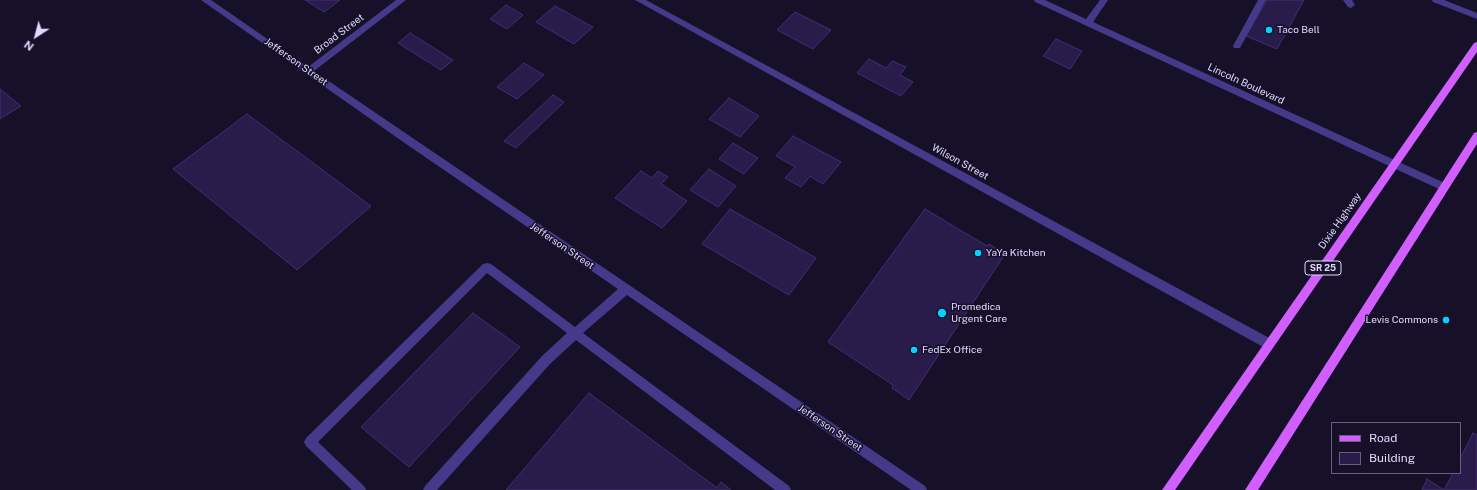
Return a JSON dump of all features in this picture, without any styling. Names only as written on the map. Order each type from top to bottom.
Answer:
[{"type":"main road","name":"Dixie Highway","points":[[1168,490],[1477,45]]},
{"type":"main road","points":[[1251,490],[1477,136]]},
{"type":"street","name":"Jefferson Street","points":[[205,0],[921,490]]},
{"type":"street","name":"Broad Street","points":[[308,70],[402,0]]},
{"type":"street","name":"Wilson Street","points":[[639,0],[1269,344]]},
{"type":"street","name":"Lincoln Boulevard","points":[[1038,0],[1444,188]]},
{"type":"street","points":[[1088,23],[1104,0]]},
{"type":"street","points":[[1237,46],[1262,0]]},
{"type":"street","points":[[1436,0],[1477,16]]},
{"type":"street","points":[[360,490],[310,442],[487,267],[785,490]]},
{"type":"street","points":[[429,490],[546,360],[626,289]]},
{"type":"building","points":[[305,0],[340,0],[324,12]]},
{"type":"building","name":"Taco Bell","points":[[1267,0],[1304,0],[1277,49],[1246,36]]},
{"type":"building","points":[[506,5],[523,15],[507,29],[490,19]]},
{"type":"building","points":[[555,6],[593,27],[574,44],[536,22]]},
{"type":"building","points":[[795,12],[831,30],[813,49],[777,30]]},
{"type":"building","points":[[410,33],[453,60],[441,70],[398,43]]},
{"type":"building","points":[[1056,39],[1082,51],[1070,69],[1043,56]]},
{"type":"building","points":[[869,59],[886,68],[892,61],[906,67],[900,75],[913,82],[901,96],[857,73]]},
{"type":"building","points":[[524,63],[544,75],[517,99],[497,87]]},
{"type":"building","points":[[0,89],[21,106],[0,119]]},
{"type":"building","points":[[553,95],[564,102],[516,148],[504,141]]},
{"type":"building","points":[[729,98],[759,116],[740,137],[709,119]]},
{"type":"building","points":[[247,114],[371,206],[297,270],[173,169]]},
{"type":"building","points":[[793,136],[841,162],[823,184],[810,176],[801,187],[785,178],[795,167],[776,156]]},
{"type":"building","points":[[733,143],[758,158],[744,174],[719,159]]},
{"type":"building","points":[[709,169],[736,186],[718,207],[690,190]]},
{"type":"building","points":[[641,171],[652,178],[658,171],[668,177],[661,184],[687,201],[662,228],[615,198]]},
{"type":"building","points":[[730,209],[816,258],[789,295],[702,244]]},
{"type":"building","points":[[925,209],[987,246],[989,244],[1005,254],[909,400],[892,388],[893,385],[828,342]]},
{"type":"building","points":[[473,313],[520,347],[409,467],[361,427]]},
{"type":"building","points":[[589,393],[717,488],[721,482],[731,490],[506,490]]},
{"type":"building","points":[[1473,433],[1477,435],[1477,490],[1444,490],[1452,474],[1461,474],[1461,457]]},
{"type":"building","points":[[1427,479],[1444,490],[1422,490]]},
{"type":"place","name":"Taco Bell","points":[[1269,30]]},
{"type":"place","name":"YaYa Kitchen","points":[[978,253]]},
{"type":"place","name":"Promedica Urgent Care","points":[[942,313]]},
{"type":"place","name":"Levis Commons","points":[[1446,320]]},
{"type":"place","name":"FedEx Office","points":[[914,350]]}]
